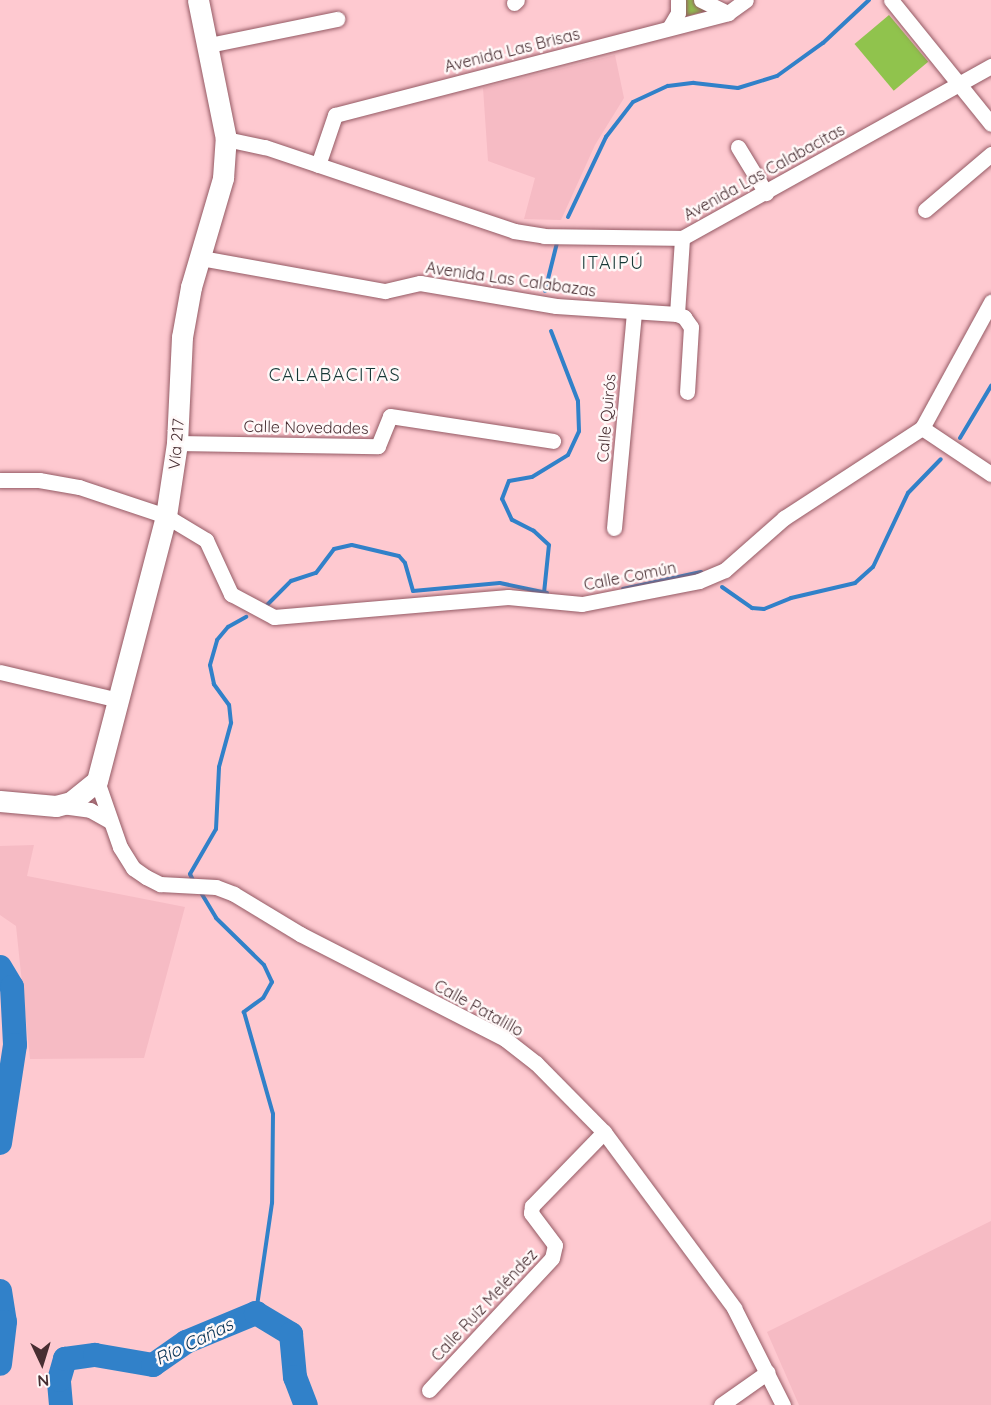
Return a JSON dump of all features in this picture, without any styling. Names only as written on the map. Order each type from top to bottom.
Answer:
[{"type":"main road","name":"Vía 217","points":[[97,781],[166,516],[177,443],[182,337],[222,178],[226,139],[209,45],[198,0]]},
{"type":"main road","points":[[0,801],[56,806],[71,802],[97,781]]},
{"type":"street","points":[[669,28],[678,12],[678,0]]},
{"type":"street","points":[[701,0],[728,13]]},
{"type":"street","name":"Avenida Las Brisas","points":[[318,165],[335,114],[728,13],[746,0]]},
{"type":"street","points":[[892,1],[956,86],[991,124]]},
{"type":"street","points":[[209,45],[337,19]]},
{"type":"street","name":"Avenida Las Calabacitas","points":[[226,139],[318,165],[514,231],[543,236],[682,237],[766,193],[991,66]]},
{"type":"street","points":[[738,147],[766,193]]},
{"type":"street","points":[[925,210],[991,154]]},
{"type":"street","points":[[682,237],[677,314],[684,317],[691,327],[687,392]]},
{"type":"street","name":"Avenida Las Calabazas","points":[[201,258],[385,291],[420,283],[556,306],[677,314]]},
{"type":"street","name":"Calle Común","points":[[0,480],[39,480],[78,487],[166,516],[206,540],[231,594],[274,617],[508,597],[582,604],[699,581],[725,570],[784,518],[922,428],[991,302]]},
{"type":"street","name":"Calle Quirós","points":[[614,528],[634,312]]},
{"type":"street","name":"Calle Novedades","points":[[177,443],[378,446],[390,416],[553,441]]},
{"type":"street","points":[[922,428],[991,474]]},
{"type":"street","points":[[0,672],[118,700]]},
{"type":"street","name":"Calle Patalillo","points":[[97,781],[110,821],[133,868],[160,884],[216,887],[505,1040],[536,1063],[604,1132],[734,1308],[783,1405]]},
{"type":"street","points":[[56,806],[79,807],[110,821]]},
{"type":"street","name":"Calle Ruíz Meléndez","points":[[429,1390],[552,1258],[555,1245],[531,1213],[532,1206],[604,1132]]},
{"type":"street","points":[[721,1405],[768,1372]]},
{"type":"shaded area","points":[[615,55],[624,98],[595,145],[561,220],[524,219],[535,178],[488,161],[483,88]]},
{"type":"shaded area","points":[[34,845],[27,876],[185,907],[144,1058],[30,1059],[16,926],[0,915],[0,846]]},
{"type":"shaded area","points":[[991,1221],[991,1405],[799,1405],[767,1332]]},
{"type":"green space","points":[[685,0],[695,0],[713,9],[680,18]]},
{"type":"green space","points":[[889,15],[928,62],[894,91],[855,44]]},
{"type":"waterway","points":[[568,217],[606,137],[633,102],[668,86],[694,83],[738,88],[777,76],[823,43],[869,0]]},
{"type":"waterway","points":[[545,291],[558,239]]},
{"type":"waterway","points":[[544,593],[549,545],[534,531],[512,520],[502,499],[509,481],[532,477],[568,455],[579,431],[578,401],[551,331]]},
{"type":"waterway","points":[[960,438],[991,386]]},
{"type":"waterway","points":[[722,587],[752,608],[764,609],[791,598],[855,583],[873,567],[908,493],[941,459]]},
{"type":"waterway","points":[[267,605],[291,581],[316,573],[334,549],[352,545],[399,556],[405,563],[413,591],[500,583],[547,593]]},
{"type":"waterway","points":[[623,589],[701,572]]},
{"type":"waterway","points":[[194,882],[190,874],[216,829],[219,767],[231,723],[229,705],[214,684],[210,665],[217,640],[228,627],[246,617]]},
{"type":"waterway","points":[[200,891],[216,918],[264,965],[272,982],[263,998],[244,1012],[273,1114],[272,1203],[256,1313]]},
{"type":"waterway","name":"Río Cañas","points":[[0,967],[12,987],[15,1045],[0,1143]]},
{"type":"waterway","name":"Río Cañas","points":[[0,1291],[5,1322],[0,1364]]},
{"type":"waterway","name":"Río Cañas","points":[[61,1405],[59,1380],[65,1359],[95,1355],[153,1365],[186,1342],[256,1313],[291,1334],[295,1377],[306,1405]]},
{"type":"district","name":"ITAIPÚ","points":[[613,263]]},
{"type":"district","name":"CALABACITAS","points":[[335,375]]}]
